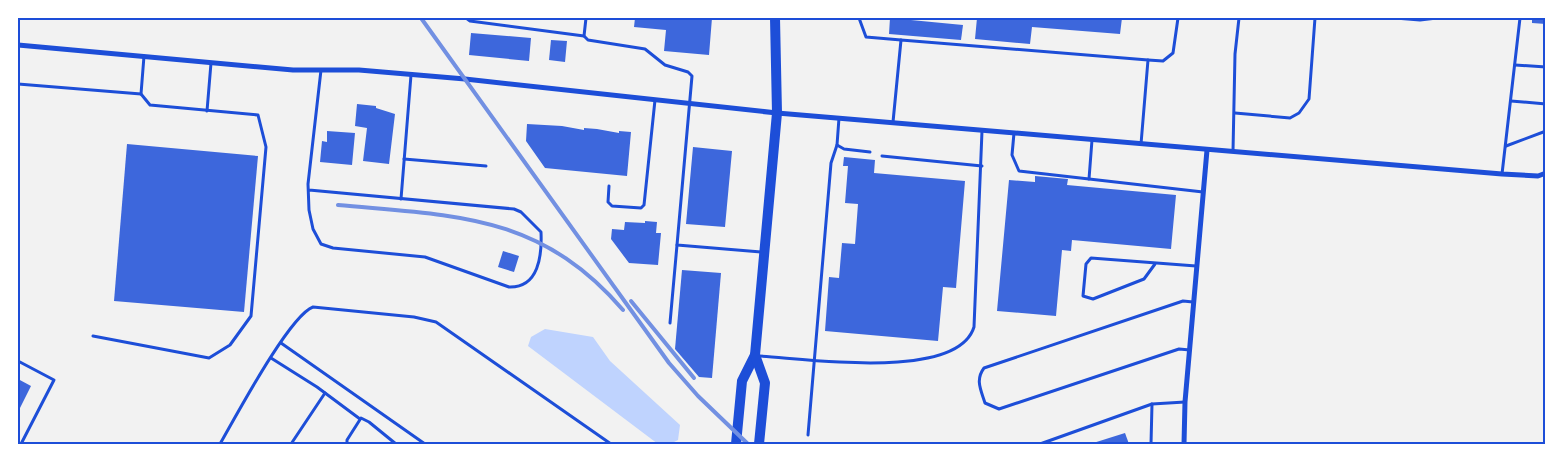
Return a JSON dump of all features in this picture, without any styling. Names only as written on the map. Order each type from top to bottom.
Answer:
[{"type":"main road","points":[[759,444],[765,383],[756,356],[777,113],[775,18]]},
{"type":"main road","points":[[736,444],[742,381],[756,356]]},
{"type":"street","points":[[18,45],[293,70],[358,70],[411,74],[777,113],[1207,150],[1502,174],[1538,176],[1546,173]]},
{"type":"street","points":[[1184,444],[1185,402],[1207,150]]},
{"type":"lane","points":[[466,18],[470,21],[584,36],[588,40],[646,49],[665,64],[688,72],[692,76],[670,323]]},
{"type":"lane","points":[[584,36],[586,18]]},
{"type":"lane","points":[[859,18],[866,37],[1163,61],[1173,53],[1178,18]]},
{"type":"lane","points":[[1233,151],[1235,54],[1239,18]]},
{"type":"lane","points":[[1235,113],[1290,118],[1299,113],[1308,99],[1315,18]]},
{"type":"lane","points":[[1395,18],[1420,20],[1437,18]]},
{"type":"lane","points":[[1502,174],[1520,18]]},
{"type":"lane","points":[[893,123],[901,40]]},
{"type":"lane","points":[[93,336],[209,358],[230,345],[251,316],[266,147],[258,115],[150,105],[141,94],[144,56]]},
{"type":"lane","points":[[1141,144],[1148,60]]},
{"type":"lane","points":[[207,111],[211,62]]},
{"type":"lane","points":[[1515,66],[1546,67]]},
{"type":"lane","points":[[308,190],[514,209],[521,212],[541,232],[542,244],[536,272],[531,281],[521,288],[510,287],[425,257],[333,248],[321,244],[313,229],[309,210],[308,190],[321,70]]},
{"type":"lane","points":[[401,199],[411,74]]},
{"type":"lane","points":[[18,84],[141,94]]},
{"type":"lane","points":[[609,186],[608,202],[612,206],[641,208],[644,205],[655,99]]},
{"type":"lane","points":[[1510,101],[1546,104]]},
{"type":"lane","points":[[808,435],[831,163],[837,145],[839,118]]},
{"type":"lane","points":[[756,356],[875,364],[921,361],[944,353],[967,341],[974,327],[982,130]]},
{"type":"lane","points":[[1505,146],[1546,131]]},
{"type":"lane","points":[[1014,133],[1012,155],[1020,171],[1204,192]]},
{"type":"lane","points":[[1089,179],[1092,140]]},
{"type":"lane","points":[[837,145],[844,149],[870,152]]},
{"type":"lane","points":[[882,156],[982,166]]},
{"type":"lane","points":[[404,158],[486,166]]},
{"type":"lane","points":[[677,245],[764,253]]},
{"type":"lane","points":[[1155,264],[1144,280],[1093,298],[1083,296],[1086,264],[1091,258],[1197,266]]},
{"type":"lane","points":[[1190,350],[1179,349],[999,409],[985,403],[978,382],[979,374],[984,368],[1183,301],[1194,302]]},
{"type":"lane","points":[[220,444],[291,327],[307,309],[313,307],[414,317],[436,322],[611,444]]},
{"type":"lane","points":[[281,343],[425,444]]},
{"type":"lane","points":[[271,358],[325,393],[360,419],[369,422],[396,444]]},
{"type":"lane","points":[[18,361],[54,380],[21,444]]},
{"type":"lane","points":[[291,444],[325,393]]},
{"type":"lane","points":[[1040,444],[1152,404],[1185,402]]},
{"type":"lane","points":[[1151,444],[1152,404]]},
{"type":"lane","points":[[347,444],[347,440],[360,419]]},
{"type":"water","points":[[545,329],[593,337],[610,361],[680,425],[678,440],[670,444],[658,444],[528,346],[531,337]]},
{"type":"building","points":[[635,18],[712,18],[709,55],[664,51],[666,30],[634,27]]},
{"type":"building","points":[[890,18],[963,25],[961,40],[889,34]]},
{"type":"building","points":[[977,18],[1122,18],[1120,34],[1032,27],[1030,44],[975,39]]},
{"type":"building","points":[[1532,18],[1546,18],[1546,24],[1532,23]]},
{"type":"building","points":[[471,33],[531,38],[529,61],[469,55]]},
{"type":"building","points":[[551,40],[567,41],[565,62],[549,60]]},
{"type":"building","points":[[357,104],[376,106],[376,108],[395,114],[389,164],[363,161],[367,128],[355,126]]},
{"type":"building","points":[[527,124],[562,126],[584,130],[584,128],[597,129],[619,133],[619,131],[631,132],[627,176],[545,168],[526,141]]},
{"type":"building","points":[[327,131],[355,133],[352,165],[320,162],[322,141],[327,142]]},
{"type":"building","points":[[127,144],[258,156],[244,312],[114,301]]},
{"type":"building","points":[[693,147],[732,151],[725,227],[686,224]]},
{"type":"building","points":[[844,157],[875,160],[874,173],[965,181],[956,288],[943,287],[938,341],[825,331],[829,277],[839,278],[842,243],[855,244],[858,204],[845,203],[848,166],[843,166]]},
{"type":"building","points":[[1035,176],[1068,179],[1067,185],[1176,195],[1171,249],[1072,240],[1071,251],[1062,250],[1056,316],[997,311],[1009,180],[1035,182]]},
{"type":"building","points":[[645,221],[657,222],[656,233],[661,233],[658,265],[629,263],[611,239],[612,229],[624,230],[625,222],[645,223]]},
{"type":"building","points":[[503,251],[519,256],[514,272],[498,267]]},
{"type":"building","points":[[682,270],[721,273],[712,378],[699,377],[675,349]]},
{"type":"building","points":[[18,379],[31,386],[18,412]]},
{"type":"building","points":[[1125,433],[1129,444],[1090,444]]},
{"type":"railway","points":[[421,18],[669,363],[698,396],[748,444]]},
{"type":"railway","points":[[338,205],[457,217],[493,225],[527,237],[559,254],[591,278],[623,310]]},
{"type":"railway","points":[[631,301],[694,378]]}]
